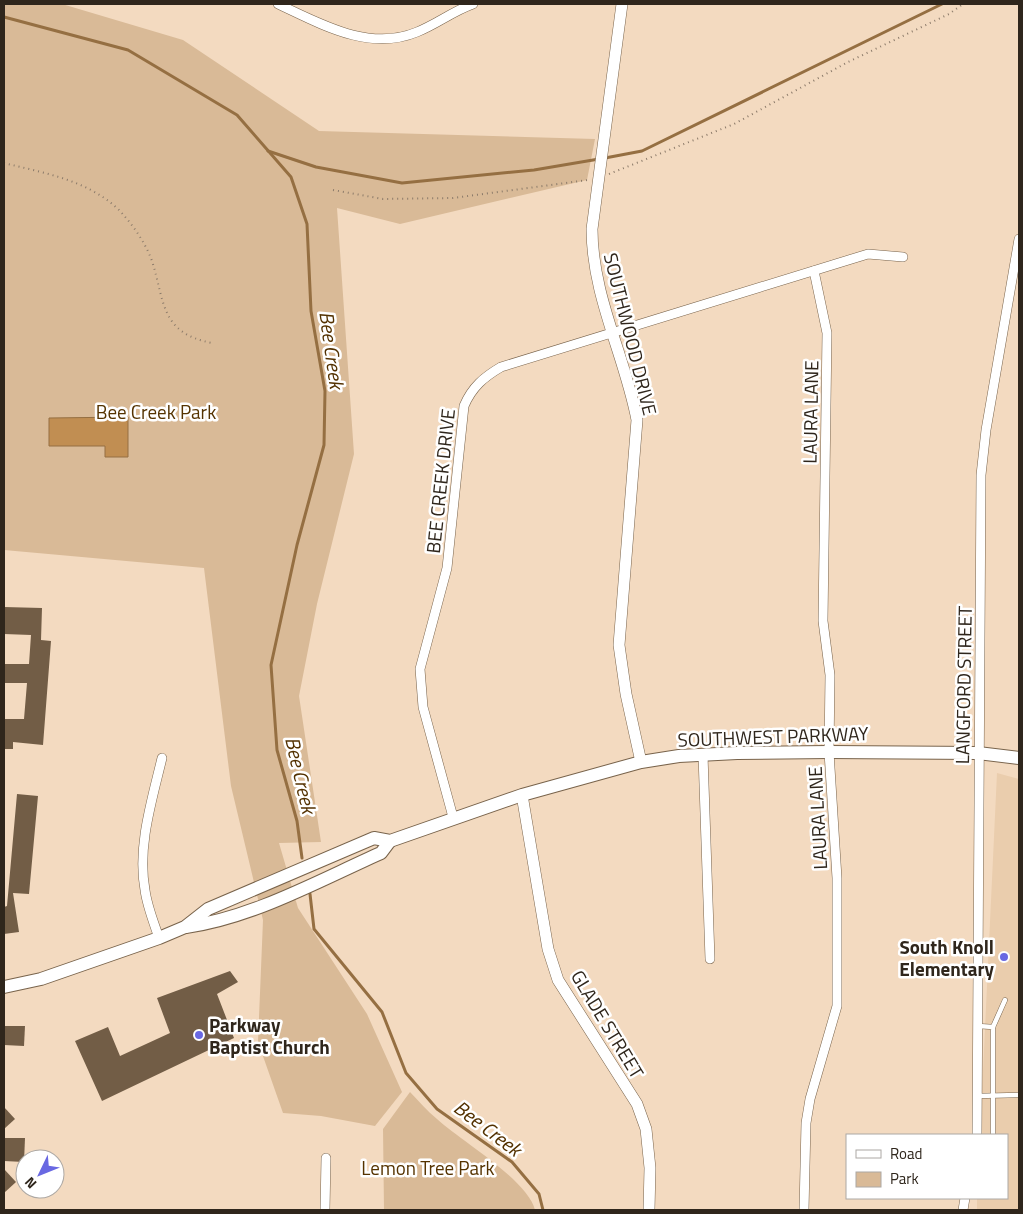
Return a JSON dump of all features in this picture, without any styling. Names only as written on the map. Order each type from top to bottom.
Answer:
[{"type":"main road","name":"SOUTHWEST PARKWAY","points":[[4,987],[41,979],[159,938],[185,927],[208,909],[374,838],[390,840],[522,795],[641,762],[704,755],[829,752],[978,753],[1019,758]]},
{"type":"street","points":[[278,4],[348,34],[370,39],[394,39],[417,32],[468,5]]},
{"type":"street","name":"SOUTHWOOD DRIVE","points":[[622,4],[606,136],[592,229],[592,256],[611,332],[632,393],[637,420],[619,644],[626,694],[641,762]]},
{"type":"street","name":"LANGFORD STREET","points":[[977,1134],[981,475],[986,430],[1015,289],[1019,239]]},
{"type":"street","name":"BEE CREEK DRIVE","points":[[453,817],[423,706],[420,676],[447,568],[464,406],[476,385],[487,375],[501,367],[868,254],[903,257]]},
{"type":"street","name":"LAURA LANE","points":[[804,1210],[808,1107],[837,1006],[837,878],[829,752],[830,676],[824,621],[827,333],[814,271]]},
{"type":"street","points":[[704,755],[710,959]]},
{"type":"street","points":[[159,938],[145,891],[143,867],[148,817],[162,758]]},
{"type":"street","name":"GLADE STREET","points":[[522,795],[548,949],[558,980],[637,1104],[646,1129],[650,1168],[650,1210]]},
{"type":"street","points":[[325,1210],[326,1158]]},
{"type":"lane","points":[[993,1134],[993,1027],[1005,1000]]},
{"type":"lane","points":[[977,1026],[993,1027]]},
{"type":"lane","points":[[977,1096],[1019,1095]]},
{"type":"path","points":[[599,178],[734,124],[848,62],[949,14],[963,4]]},
{"type":"path","points":[[4,163],[74,182],[99,194],[117,209],[142,240],[152,261],[161,302],[172,323],[191,337],[212,342]]},
{"type":"path","points":[[333,190],[383,199],[453,198],[587,180]]},
{"type":"shaded area","points":[[128,417],[128,457],[105,457],[105,446],[49,446],[49,418]]},
{"type":"shaded area","name":"South Knoll Elementary","points":[[997,773],[1019,779],[1019,1210],[977,1210],[977,1199],[1008,1199],[1008,1134],[980,1134]]},
{"type":"green space","name":"Bee Creek Park","points":[[4,4],[62,4],[183,40],[319,131],[595,139],[587,180],[400,224],[337,208],[354,454],[317,604],[299,696],[321,842],[279,843],[298,908],[367,1014],[402,1092],[375,1126],[321,1116],[283,1113],[258,1042],[263,920],[231,786],[204,568],[4,550]]},
{"type":"green space","name":"Lemon Tree Park","points":[[410,1092],[437,1119],[520,1186],[530,1198],[535,1210],[384,1210],[383,1129]]},
{"type":"building","points":[[4,607],[42,608],[41,640],[51,641],[43,745],[13,742],[13,749],[4,749],[4,719],[24,719],[27,683],[4,683],[4,664],[29,664],[31,635],[4,634]]},
{"type":"building","points":[[17,794],[38,796],[29,894],[13,893],[19,932],[4,934],[4,907],[7,906]]},
{"type":"building","name":"Parkway Baptist Church","points":[[230,971],[238,982],[217,994],[234,1038],[102,1101],[75,1041],[108,1027],[120,1056],[170,1033],[157,998]]},
{"type":"building","points":[[4,1026],[25,1026],[24,1046],[4,1045]]},
{"type":"building","points":[[4,1107],[15,1119],[4,1129]]},
{"type":"building","points":[[5,1138],[25,1138],[25,1149],[15,1149],[15,1162],[4,1161]]},
{"type":"building","points":[[4,1169],[15,1183],[4,1193]]},
{"type":"waterway","points":[[605,158],[642,151],[942,4]]},
{"type":"waterway","name":"Bee Creek","points":[[4,17],[128,50],[237,115],[291,177],[307,224],[311,311],[325,391],[324,445],[297,545],[271,665],[277,750],[297,821],[302,858]]},
{"type":"waterway","points":[[268,151],[316,167],[402,183],[534,170],[599,159]]},
{"type":"waterway","name":"Bee Creek","points":[[310,894],[314,929],[382,1012],[406,1073],[437,1109],[512,1162],[539,1194],[543,1210]]},
{"type":"place","name":"South Knoll Elementary","points":[[1004,957]]},
{"type":"place","name":"Parkway Baptist Church","points":[[199,1035]]}]
